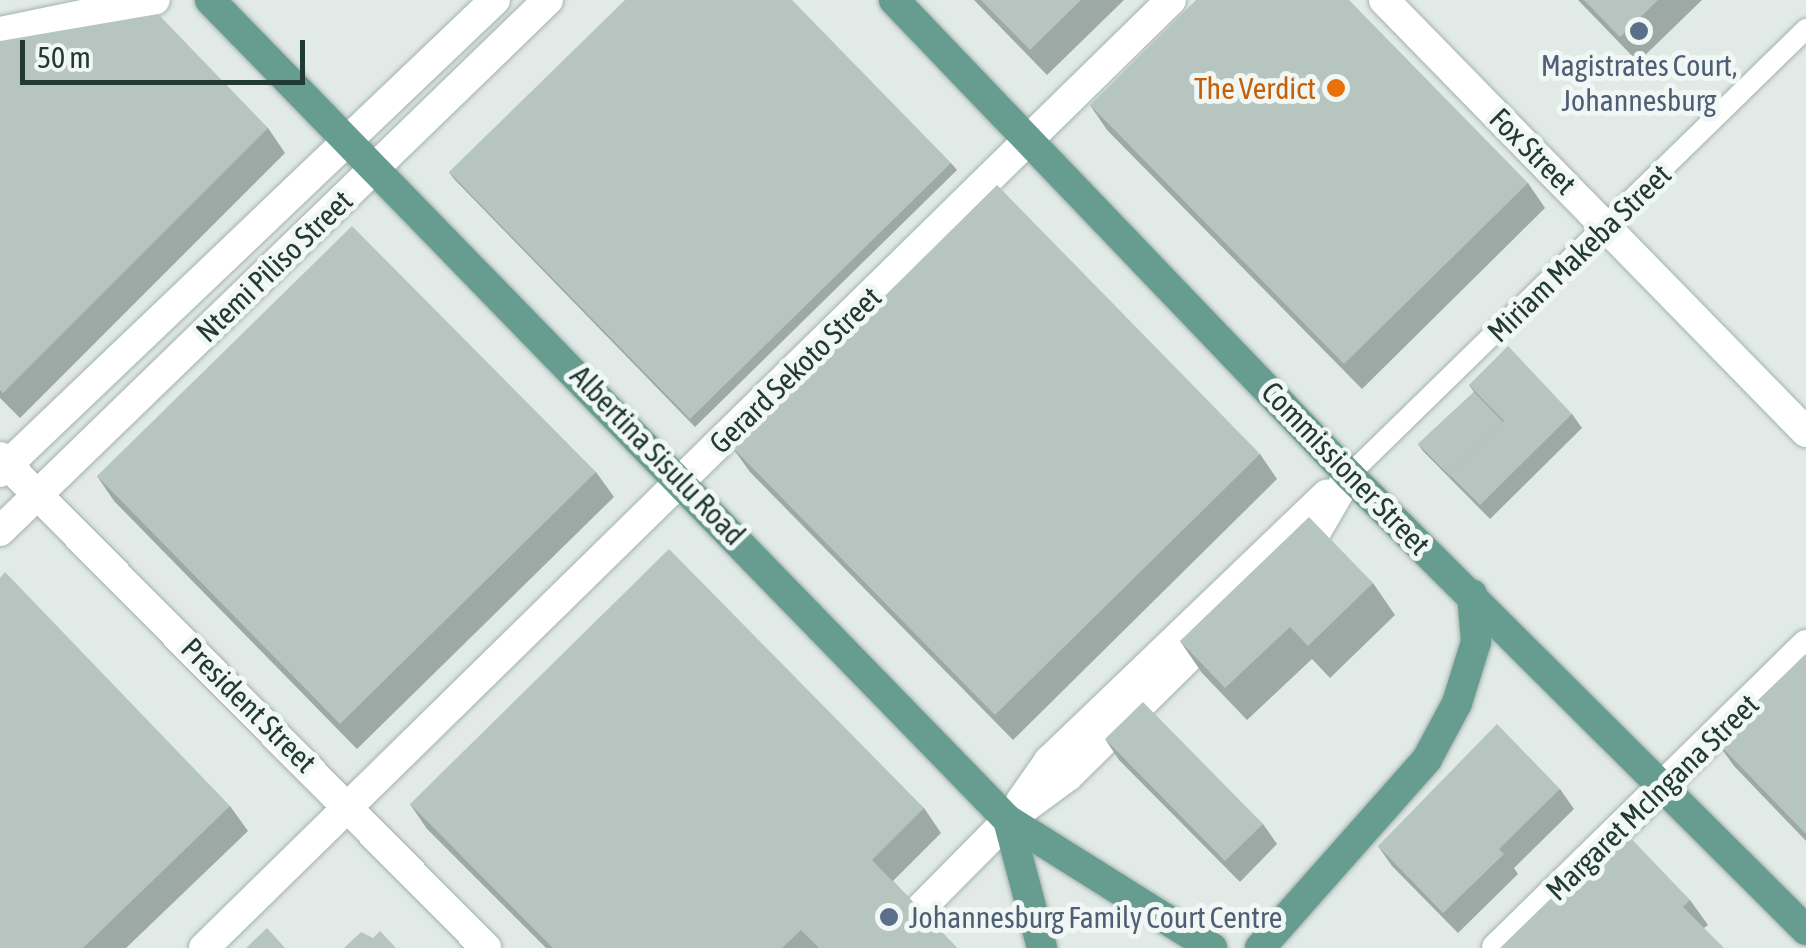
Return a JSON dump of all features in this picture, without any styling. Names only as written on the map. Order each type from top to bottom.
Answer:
[{"type":"main road","name":"Albertina Sisulu Road","points":[[210,0],[683,480],[1008,820],[1042,948]]},
{"type":"main road","name":"Commissioner Street","points":[[894,0],[1032,138],[1349,475],[1806,930]]},
{"type":"main road","points":[[1260,948],[1427,759],[1457,703],[1476,642],[1472,594]]},
{"type":"main road","points":[[1008,820],[1212,948]]},
{"type":"street","points":[[0,32],[155,0]]},
{"type":"street","name":"Ntemi Piliso Street","points":[[2,465],[350,142],[496,0]]},
{"type":"street","name":"Ntemi Piliso Street","points":[[0,531],[548,0]]},
{"type":"street","name":"Gerard Sekoto Street","points":[[204,948],[1171,0]]},
{"type":"street","name":"Fox Street","points":[[1384,0],[1806,432]]},
{"type":"street","name":"President Street","points":[[2,465],[37,494],[350,805],[486,948]]},
{"type":"street","name":"Miriam Makeba Street","points":[[919,910],[1008,820],[1049,762],[1349,475]]},
{"type":"street","name":"Margaret McIngana Street","points":[[1497,948],[1806,644]]},
{"type":"lane","name":"Miriam Makeba Street","points":[[1349,475],[1608,227],[1806,29]]},
{"type":"building","points":[[625,0],[792,0],[951,163],[690,419],[449,172]]},
{"type":"building","points":[[981,0],[1081,0],[1030,50]]},
{"type":"building","points":[[1196,0],[1349,0],[1528,183],[1344,364],[1090,105]]},
{"type":"building","points":[[1584,0],[1658,0],[1620,37]]},
{"type":"building","points":[[158,14],[268,128],[3,393],[0,41]]},
{"type":"building","points":[[997,185],[1260,454],[995,715],[732,447]]},
{"type":"building","points":[[352,226],[596,472],[340,724],[97,476]]},
{"type":"building","points":[[1508,346],[1572,414],[1480,505],[1449,474],[1504,421],[1469,385]]},
{"type":"building","points":[[1474,392],[1503,422],[1449,474],[1454,480],[1418,444]]},
{"type":"building","points":[[1309,517],[1373,583],[1308,646],[1290,627],[1225,688],[1180,641]]},
{"type":"building","points":[[669,549],[924,808],[872,860],[957,948],[819,948],[801,930],[782,948],[553,948],[410,804]]},
{"type":"building","points":[[5,572],[230,806],[83,948],[0,948],[0,578]]},
{"type":"building","points":[[1806,654],[1806,834],[1716,741]]},
{"type":"building","points":[[1143,702],[1263,824],[1225,861],[1105,739]]},
{"type":"building","points":[[1497,724],[1560,789],[1499,849],[1504,854],[1443,913],[1378,846]]},
{"type":"building","points":[[1622,829],[1690,900],[1683,907],[1724,948],[1500,948]]},
{"type":"building","points":[[267,928],[285,948],[246,948]]},
{"type":"building","points":[[380,931],[396,948],[344,948],[361,932],[373,938]]},
{"type":"place","name":"Magistrates Court, Johannesburg","points":[[1639,31]]},
{"type":"place","name":"The Verdict","points":[[1336,88]]},
{"type":"place","name":"Johannesburg Family Court Centre","points":[[889,917]]}]
